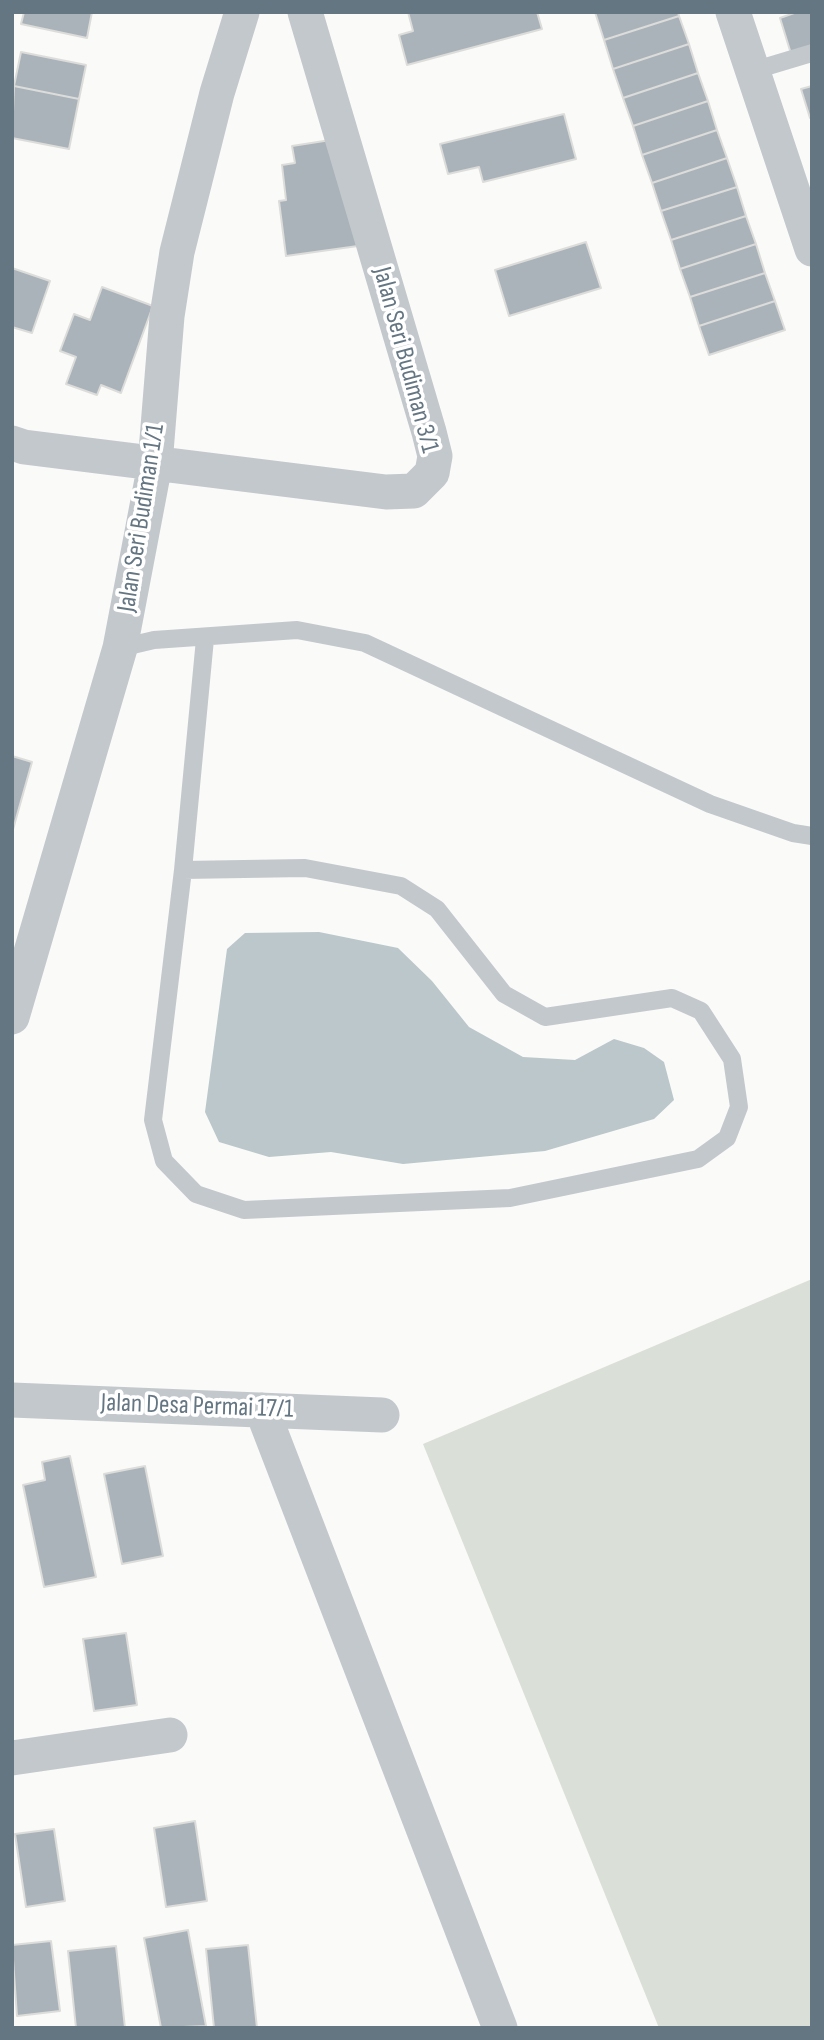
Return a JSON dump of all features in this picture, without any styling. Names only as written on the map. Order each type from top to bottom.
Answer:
[{"type":"street","name":"Jalan Seri Budiman 1/1","points":[[12,1017],[120,648],[155,464],[167,316],[177,252],[217,93],[242,12]]},
{"type":"street","name":"Jalan Seri Budiman 3/1","points":[[12,443],[155,464],[386,492],[414,491],[432,473],[435,456],[429,432],[305,12]]},
{"type":"street","points":[[733,12],[812,249]]},
{"type":"street","name":"Jalan Desa Permai 17/1","points":[[12,1400],[382,1415]]},
{"type":"street","points":[[262,1410],[500,2028]]},
{"type":"street","points":[[12,1758],[170,1735]]},
{"type":"lane","points":[[752,71],[812,53]]},
{"type":"lane","points":[[120,648],[154,640],[205,639],[297,630],[365,643],[710,804],[793,833],[812,836]]},
{"type":"lane","points":[[183,870],[305,868],[401,886],[437,909],[504,993],[545,1017],[672,998],[701,1012],[732,1059],[739,1107],[727,1138],[698,1159],[510,1198],[244,1210],[196,1194],[164,1161],[153,1120],[183,870],[205,639]]},
{"type":"shaded area","points":[[319,932],[398,948],[432,981],[469,1027],[523,1057],[575,1060],[614,1039],[644,1048],[664,1062],[674,1100],[654,1119],[545,1151],[403,1164],[331,1152],[269,1157],[219,1142],[205,1112],[227,949],[245,933]]},
{"type":"shaded area","points":[[812,1279],[812,2028],[659,2028],[423,1444]]},
{"type":"building","points":[[24,12],[92,12],[87,38],[21,24]]},
{"type":"building","points":[[408,12],[537,12],[542,29],[407,65],[399,35],[413,31]]},
{"type":"building","points":[[595,12],[678,12],[679,16],[604,40]]},
{"type":"building","points":[[797,12],[812,12],[812,51],[792,57],[780,18]]},
{"type":"building","points":[[679,16],[689,44],[613,69],[604,40]]},
{"type":"building","points":[[689,44],[698,73],[623,98],[613,69]]},
{"type":"building","points":[[21,52],[86,65],[79,99],[14,86]]},
{"type":"building","points":[[698,73],[708,101],[633,126],[623,98]]},
{"type":"building","points":[[14,86],[79,99],[69,149],[12,138]]},
{"type":"building","points":[[812,86],[812,118],[810,118],[801,89]]},
{"type":"building","points":[[708,101],[717,130],[642,155],[633,126]]},
{"type":"building","points":[[564,114],[576,159],[483,182],[479,167],[448,174],[440,144]]},
{"type":"building","points":[[717,130],[727,158],[652,183],[642,155]]},
{"type":"building","points":[[337,139],[365,245],[286,256],[279,201],[286,200],[282,165],[295,163],[292,146]]},
{"type":"building","points":[[727,158],[737,187],[661,211],[652,183]]},
{"type":"building","points":[[737,187],[746,216],[671,240],[661,211]]},
{"type":"building","points":[[746,216],[756,244],[680,269],[671,240]]},
{"type":"building","points":[[586,242],[601,288],[509,316],[495,270]]},
{"type":"building","points":[[756,244],[765,273],[690,297],[680,269]]},
{"type":"building","points":[[12,268],[50,281],[32,333],[12,327]]},
{"type":"building","points":[[765,273],[775,301],[699,326],[690,297]]},
{"type":"building","points":[[102,287],[153,306],[121,393],[101,385],[97,395],[66,384],[76,357],[60,351],[74,314],[90,320]]},
{"type":"building","points":[[775,301],[785,330],[709,355],[699,326]]},
{"type":"building","points":[[12,756],[32,762],[12,833]]},
{"type":"building","points":[[70,1456],[96,1577],[44,1587],[23,1485],[45,1480],[42,1462]]},
{"type":"building","points":[[145,1466],[163,1556],[122,1564],[104,1474]]},
{"type":"building","points":[[126,1633],[137,1705],[94,1711],[83,1639]]},
{"type":"building","points":[[195,1821],[207,1901],[166,1907],[154,1828]]},
{"type":"building","points":[[54,1829],[65,1901],[26,1907],[15,1834]]},
{"type":"building","points":[[188,1930],[206,2026],[161,2028],[144,1938]]},
{"type":"building","points":[[51,1941],[60,2011],[17,2016],[12,1945]]},
{"type":"building","points":[[248,1945],[257,2028],[214,2028],[206,1949]]},
{"type":"building","points":[[116,1946],[125,2028],[76,2028],[68,1951]]}]
